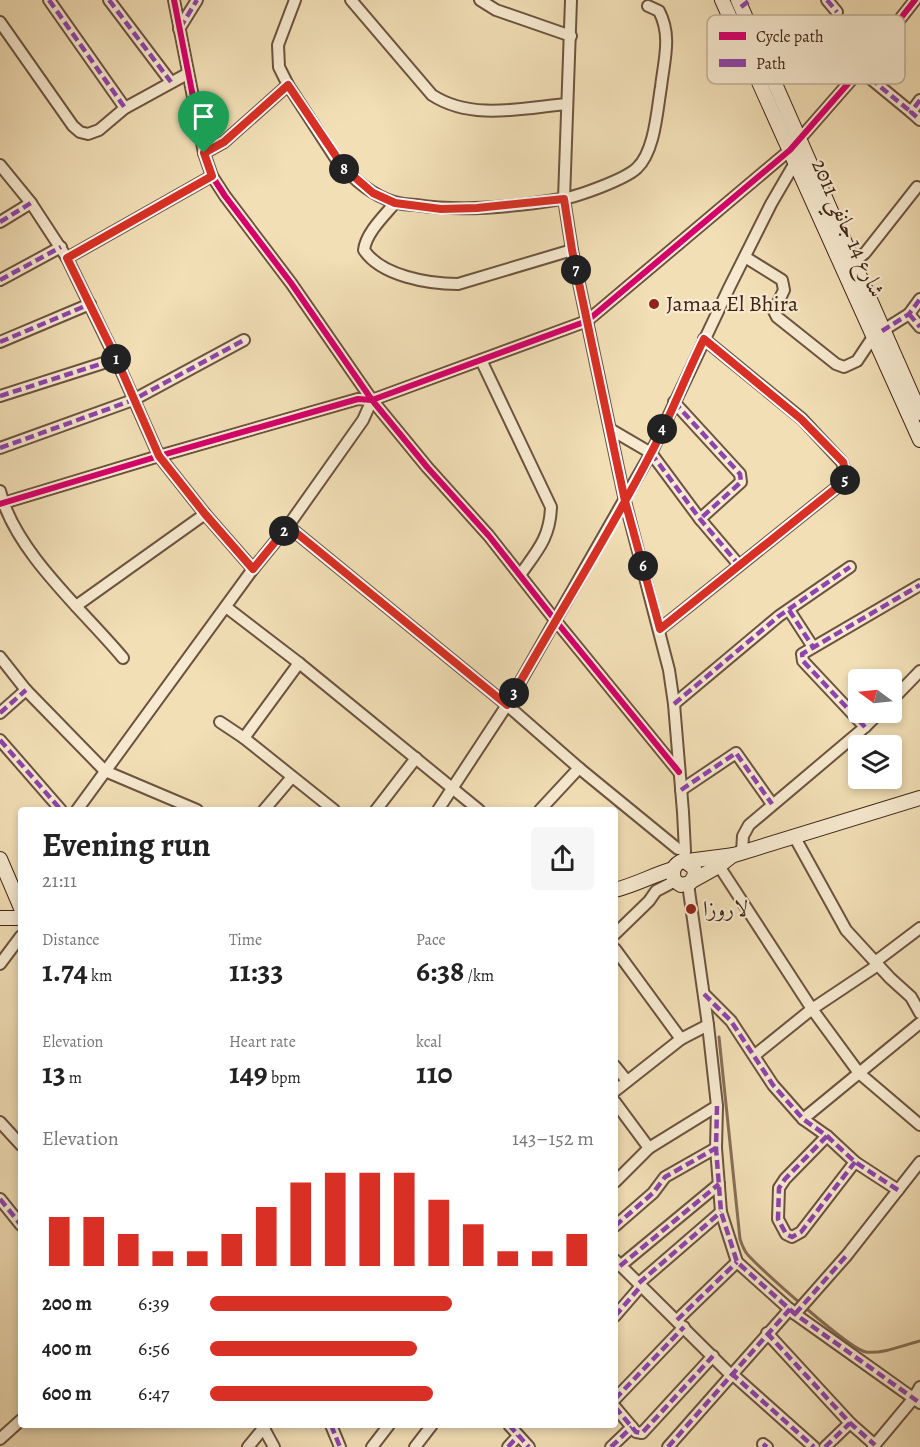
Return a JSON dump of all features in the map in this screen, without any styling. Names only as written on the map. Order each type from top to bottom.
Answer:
[{"type":"main road","name":"شارع 14 جانفي 2011","points":[[722,0],[729,15]]},
{"type":"main road","name":"شارع 14 جانفي 2011","points":[[763,84],[878,334],[920,440]]},
{"type":"main road","name":"شارع 14 جانفي 2011","points":[[772,84],[795,150],[854,262],[878,334],[920,413]]},
{"type":"main road","points":[[681,872],[712,856],[738,853],[920,798]]},
{"type":"main road","points":[[618,889],[634,885],[648,877],[719,866],[738,853]]},
{"type":"main road","points":[[0,859],[18,889]]},
{"type":"main road","points":[[0,918],[18,918]]},
{"type":"street","points":[[50,0],[125,108]]},
{"type":"street","points":[[110,0],[171,82]]},
{"type":"street","points":[[174,0],[204,153],[212,176],[225,196],[291,282],[372,400],[427,467],[489,536],[679,772]]},
{"type":"street","points":[[179,29],[197,0]]},
{"type":"street","points":[[295,0],[278,45],[279,67],[288,85],[344,168],[373,193],[395,203],[441,209],[477,208],[564,199],[628,176],[637,168],[647,152],[656,119],[667,32],[666,24],[659,11],[648,6]]},
{"type":"street","points":[[351,0],[432,95],[447,104],[465,109],[487,111],[567,104]]},
{"type":"street","points":[[480,0],[495,10],[571,36]]},
{"type":"street","points":[[571,0],[564,199],[572,250],[625,501],[660,629],[674,704],[685,851],[681,872],[708,1024],[717,1106],[716,1148],[721,1212],[737,1262],[793,1312],[916,1401]]},
{"type":"street","points":[[827,0],[837,12]]},
{"type":"street","points":[[900,15],[910,2]]},
{"type":"street","points":[[0,22],[80,132],[88,134],[99,130],[125,108],[187,74]]},
{"type":"street","points":[[2,503],[358,399],[372,400],[587,321],[795,150],[849,84]]},
{"type":"street","points":[[877,84],[916,116],[920,100]]},
{"type":"street","points":[[204,153],[224,142],[288,85]]},
{"type":"street","points":[[440,807],[507,705],[651,453],[795,150]]},
{"type":"street","points":[[0,165],[31,203],[64,252],[116,358],[159,456],[253,569]]},
{"type":"street","points":[[0,280],[64,252],[212,176]]},
{"type":"street","points":[[854,262],[865,253],[917,187]]},
{"type":"street","points":[[0,222],[31,203]]},
{"type":"street","points":[[395,203],[373,230],[365,243],[364,250],[375,262],[414,279],[442,284],[458,284],[572,250]]},
{"type":"street","points":[[745,257],[782,280],[784,290],[774,311],[777,317],[836,364],[844,367],[857,361],[878,334],[909,314],[920,299]]},
{"type":"street","points":[[0,342],[90,304]]},
{"type":"street","points":[[909,314],[920,327]]},
{"type":"street","points":[[660,629],[847,478],[843,462],[801,419],[704,339]]},
{"type":"street","points":[[0,448],[133,400],[244,340]]},
{"type":"street","points":[[0,396],[116,358]]},
{"type":"street","points":[[481,360],[551,507],[550,525],[544,543],[520,575]]},
{"type":"street","points":[[79,807],[253,569],[288,526],[363,420],[372,400]]},
{"type":"street","points":[[674,402],[740,474],[741,482],[700,519]]},
{"type":"street","points":[[610,429],[651,453],[700,519],[739,565]]},
{"type":"street","points":[[0,491],[2,503],[11,522],[29,548],[76,606],[123,658]]},
{"type":"street","points":[[76,606],[205,514]]},
{"type":"street","points":[[288,526],[507,705],[579,768],[617,807]]},
{"type":"street","points":[[674,704],[789,609],[850,567]]},
{"type":"street","points":[[866,727],[803,661],[802,654],[920,585]]},
{"type":"street","points":[[226,607],[299,663],[475,807]]},
{"type":"street","points":[[789,609],[813,646]]},
{"type":"street","points":[[0,657],[26,690],[105,771],[190,807]]},
{"type":"street","points":[[244,738],[299,663]]},
{"type":"street","points":[[902,690],[920,671]]},
{"type":"street","points":[[0,713],[26,690]]},
{"type":"street","points":[[220,722],[244,738],[330,807]]},
{"type":"street","points":[[738,853],[745,829],[870,723]]},
{"type":"street","points":[[0,740],[58,807]]},
{"type":"street","points":[[681,790],[736,753],[772,804]]},
{"type":"street","points":[[378,807],[416,758]]},
{"type":"street","points":[[543,807],[579,768]]},
{"type":"street","points":[[267,807],[292,777]]},
{"type":"street","points":[[618,808],[681,872]]},
{"type":"street","points":[[794,836],[846,930],[876,964],[911,997],[920,1013]]},
{"type":"street","points":[[719,866],[812,1009],[859,1073],[920,1125]]},
{"type":"street","points":[[618,931],[656,891],[681,872]]},
{"type":"street","points":[[754,1055],[812,1009],[876,964],[920,928]]},
{"type":"street","points":[[0,964],[18,940]]},
{"type":"street","points":[[618,953],[681,1040]]},
{"type":"street","points":[[704,994],[731,1021],[772,1085],[802,1119],[827,1136],[855,1162],[898,1190]]},
{"type":"street","points":[[802,1119],[920,1023]]},
{"type":"street","points":[[618,1088],[681,1040],[708,1024]]},
{"type":"street","points":[[618,1070],[627,1081]]},
{"type":"street","points":[[618,1106],[649,1148]]},
{"type":"street","points":[[618,1179],[649,1148],[717,1106]]},
{"type":"street","points":[[0,1122],[18,1142]]},
{"type":"street","points":[[827,1136],[779,1188],[778,1219],[786,1234],[792,1237],[801,1232],[855,1162]]},
{"type":"street","points":[[618,1223],[653,1193],[664,1177],[716,1148]]},
{"type":"street","points":[[668,1447],[767,1333],[793,1312],[847,1255],[920,1162]]},
{"type":"street","points":[[618,1262],[719,1184]]},
{"type":"street","points":[[0,1199],[18,1221]]},
{"type":"street","points":[[618,1312],[640,1284],[721,1212]]},
{"type":"street","points":[[618,1396],[737,1262]]},
{"type":"street","points":[[618,1264],[731,1374],[814,1447]]},
{"type":"street","points":[[767,1333],[874,1446],[916,1401],[920,1387]]},
{"type":"street","points":[[618,1411],[638,1433],[642,1433],[713,1356]]},
{"type":"street","points":[[0,1439],[18,1423]]},
{"type":"street","points":[[825,1447],[850,1423]]},
{"type":"street","points":[[611,1447],[632,1427]]},
{"type":"street","points":[[248,1447],[262,1428]]},
{"type":"street","points":[[265,1428],[274,1447]]},
{"type":"street","points":[[332,1428],[340,1447]]},
{"type":"street","points":[[372,1447],[387,1428]]},
{"type":"street","points":[[415,1447],[430,1428]]},
{"type":"street","points":[[511,1428],[529,1447]]},
{"type":"street","points":[[508,1447],[518,1436]]},
{"type":"waterway","points":[[719,1037],[740,1239],[745,1252],[807,1309],[857,1348],[866,1352],[880,1352],[920,1341]]},
{"type":"marked path","points":[[49,0],[125,108]]},
{"type":"marked path","points":[[109,0],[171,82]]},
{"type":"marked path","points":[[180,28],[197,0]]},
{"type":"marked path","points":[[741,7],[750,0]]},
{"type":"marked path","points":[[827,0],[837,12]]},
{"type":"marked path","points":[[877,84],[911,112]]},
{"type":"marked path","points":[[920,100],[911,112],[920,120]]},
{"type":"marked path","points":[[0,222],[31,203]]},
{"type":"marked path","points":[[0,280],[61,247]]},
{"type":"marked path","points":[[882,331],[909,314],[920,299]]},
{"type":"marked path","points":[[0,342],[90,304]]},
{"type":"marked path","points":[[909,314],[920,327]]},
{"type":"marked path","points":[[660,629],[847,478],[842,462],[802,419],[704,339]]},
{"type":"marked path","points":[[0,448],[133,400],[244,340]]},
{"type":"marked path","points":[[0,396],[116,359]]},
{"type":"marked path","points":[[674,402],[740,474],[741,482],[700,519]]},
{"type":"marked path","points":[[651,453],[700,519],[739,565]]},
{"type":"marked path","points":[[674,704],[779,616],[850,567]]},
{"type":"marked path","points":[[865,727],[803,661],[802,654],[920,585]]},
{"type":"marked path","points":[[789,610],[813,647]]},
{"type":"marked path","points":[[0,713],[26,690]]},
{"type":"marked path","points":[[0,740],[58,807]]},
{"type":"marked path","points":[[681,790],[736,753],[772,804]]},
{"type":"marked path","points":[[704,994],[731,1021],[773,1085],[803,1119],[827,1136],[855,1162],[898,1190]]},
{"type":"marked path","points":[[717,1106],[716,1148],[721,1212],[737,1262],[795,1314],[920,1403]]},
{"type":"marked path","points":[[827,1136],[779,1188],[778,1219],[786,1234],[792,1237],[801,1232],[855,1162]]},
{"type":"marked path","points":[[618,1223],[653,1193],[665,1177],[716,1148]]},
{"type":"marked path","points":[[620,1266],[719,1184]]},
{"type":"marked path","points":[[0,1199],[18,1221]]},
{"type":"marked path","points":[[639,1283],[721,1212]]},
{"type":"marked path","points":[[795,1314],[847,1255]]},
{"type":"marked path","points":[[677,1320],[737,1262]]},
{"type":"marked path","points":[[618,1313],[641,1286]]},
{"type":"marked path","points":[[668,1447],[790,1309]]},
{"type":"marked path","points":[[618,1396],[684,1327]]},
{"type":"marked path","points":[[767,1333],[850,1423],[875,1445]]},
{"type":"marked path","points":[[618,1411],[636,1432],[642,1433],[713,1356]]},
{"type":"marked path","points":[[731,1373],[814,1447]]},
{"type":"marked path","points":[[825,1447],[850,1423]]},
{"type":"marked path","points":[[611,1447],[632,1427]]},
{"type":"marked path","points":[[332,1428],[340,1447]]},
{"type":"marked path","points":[[512,1428],[529,1447]]},
{"type":"marked path","points":[[508,1447],[518,1436]]},
{"type":"marked path","points":[[763,1444],[767,1447]]},
{"type":"cycle path","points":[[174,0],[204,153],[212,176],[225,196],[291,283],[372,400],[427,467],[489,536],[679,772]]},
{"type":"cycle path","points":[[903,15],[915,0]]},
{"type":"cycle path","points":[[0,504],[358,399],[372,400],[587,321],[790,150],[848,84]]},
{"type":"place","name":"Jamaa El Bhira","points":[[654,304]]},
{"type":"place","name":"لاروزا","points":[[691,909]]},
{"type":"route","points":[[204,153],[212,176],[67,258],[116,358],[159,456],[253,569],[288,526],[507,705],[625,501],[651,453],[704,339],[801,419],[843,462],[847,478],[660,629],[625,501],[572,250],[564,199],[477,208],[441,209],[395,203],[373,193],[344,168],[288,85],[224,142],[204,153]]}]
